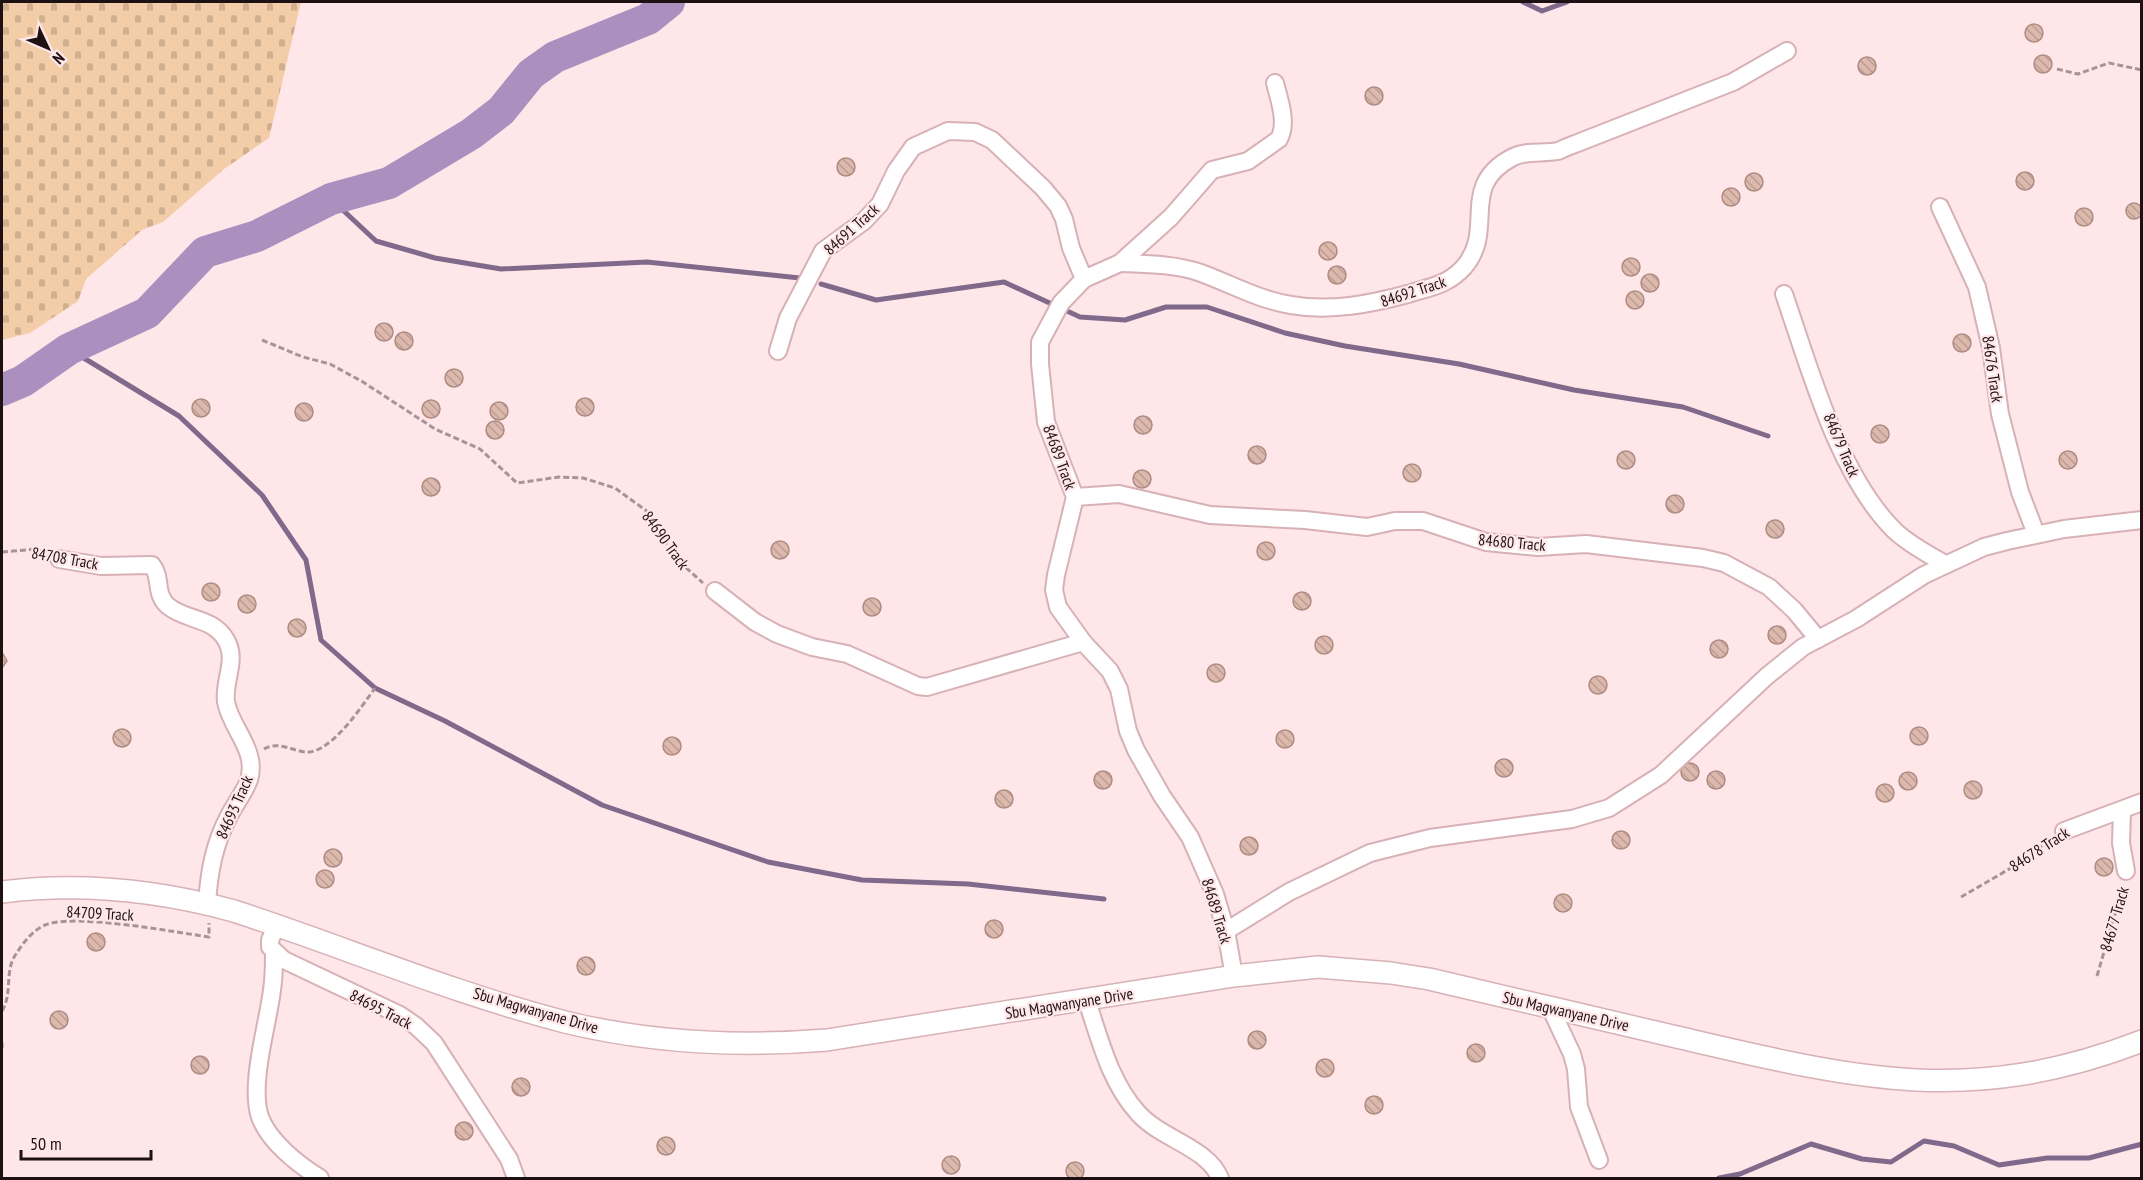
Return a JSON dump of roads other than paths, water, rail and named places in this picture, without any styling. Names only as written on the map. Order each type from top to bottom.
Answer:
[{"type":"main road","name":"Sbu Magwanyane Drive","points":[[2,892],[61,886],[102,887],[144,891],[207,904],[277,925],[566,1022],[619,1033],[684,1041],[773,1044],[827,1040],[1087,1001],[1234,976],[1318,967],[1391,973],[1550,1007],[1819,1070],[1920,1082],[1976,1081],[2043,1072],[2069,1067],[2142,1041]]},
{"type":"street","name":"84692 Track","points":[[1120,263],[1173,266],[1200,273],[1259,297],[1303,307],[1366,305],[1444,284],[1457,275],[1474,252],[1480,234],[1481,190],[1490,173],[1503,163],[1516,156],[1557,151],[1733,82],[1787,51]]},
{"type":"street","name":"84689 Track","points":[[1234,976],[1226,931],[1215,894],[1190,837],[1162,796],[1136,750],[1128,731],[1119,689],[1110,671],[1083,642],[1058,607],[1054,590],[1075,497],[1046,422],[1040,342],[1061,303],[1084,279],[1120,263],[1171,217],[1212,170],[1248,161],[1280,139],[1282,110],[1275,83]]},
{"type":"street","name":"84691 Track","points":[[778,351],[788,318],[824,251],[864,221],[880,204],[896,171],[913,147],[948,131],[975,132],[992,140],[1043,188],[1058,206],[1064,219],[1071,248],[1084,279]]},
{"type":"street","name":"84676 Track","points":[[1940,207],[1980,295],[1991,348],[2000,414],[2020,492],[2036,534]]},
{"type":"street","name":"84679 Track","points":[[1784,294],[1842,449],[1861,488],[1896,531],[1915,547],[1945,564]]},
{"type":"street","name":"84680 Track","points":[[1075,497],[1119,494],[1210,515],[1305,520],[1367,527],[1395,521],[1423,521],[1486,542],[1538,547],[1586,544],[1703,558],[1724,563],[1768,587],[1794,610],[1818,639]]},
{"type":"street","points":[[1226,931],[1289,892],[1370,853],[1430,838],[1572,819],[1626,800],[1661,775],[1767,676],[1818,639],[1856,619],[1924,574],[1984,548],[2036,534],[2142,520]]},
{"type":"street","name":"84708 Track","points":[[59,559],[100,566],[148,563],[154,567],[157,575]]},
{"type":"street","name":"84693 Track","points":[[157,575],[159,592],[167,605],[179,614],[212,624],[228,642],[231,666],[226,701],[249,756],[249,780],[223,827],[212,858],[207,904]]},
{"type":"street","points":[[715,591],[755,622],[777,634],[812,647],[847,654],[927,687],[1083,642]]},
{"type":"street","points":[[2122,810],[2142,802]]},
{"type":"street","name":"84678 Track","points":[[2064,831],[2083,822],[2122,810]]},
{"type":"street","name":"84677 Track","points":[[2122,810],[2121,843],[2126,871]]},
{"type":"street","points":[[277,925],[270,940],[274,953],[272,991],[259,1065],[258,1106],[261,1118],[277,1142],[320,1179]]},
{"type":"street","name":"84695 Track","points":[[274,953],[320,979],[400,1015],[425,1034],[434,1043],[509,1159],[516,1179]]},
{"type":"street","points":[[1087,1001],[1110,1070],[1139,1114],[1156,1129],[1209,1161],[1220,1179]]},
{"type":"street","points":[[1550,1007],[1572,1054],[1576,1069],[1579,1107],[1599,1160]]},
{"type":"waterway","points":[[2,390],[23,381],[69,349],[147,313],[205,252],[257,236],[331,199],[389,183],[471,134],[501,111],[531,74],[555,57],[648,19],[669,2]]},
{"type":"waterway","points":[[1523,2],[1542,11],[1567,2]]},
{"type":"waterway","points":[[331,199],[376,241],[435,258],[501,269],[647,262],[800,278]]},
{"type":"waterway","points":[[821,284],[876,300],[1004,282],[1080,317],[1125,320],[1166,307],[1207,307],[1285,333],[1345,346],[1459,364],[1574,390],[1683,407],[1768,436]]},
{"type":"waterway","points":[[69,349],[179,416],[262,495],[306,560],[321,640],[375,688],[445,721],[602,805],[768,862],[862,880],[968,884],[1104,899]]},
{"type":"waterway","points":[[1719,1178],[1740,1174],[1811,1144],[1862,1159],[1891,1162],[1924,1141],[1954,1146],[1999,1165],[2047,1158],[2089,1158],[2142,1144]]}]
